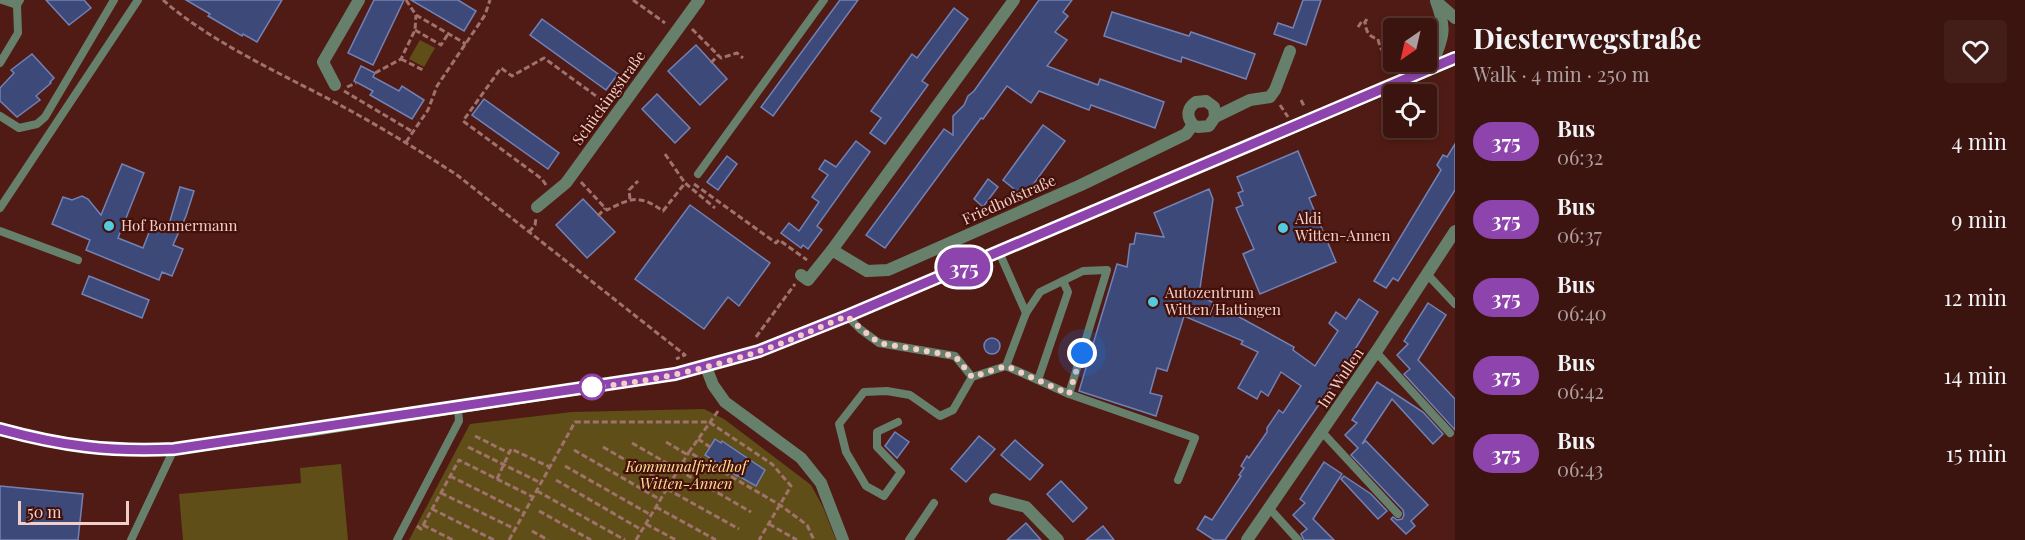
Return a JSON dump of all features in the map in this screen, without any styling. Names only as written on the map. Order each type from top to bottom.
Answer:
[{"type":"main road","points":[[1437,66],[1455,58]]},
{"type":"main road","points":[[0,429],[30,438],[85,448],[129,451],[174,449],[458,408],[675,374],[706,367],[759,351],[847,316],[1422,72]]},
{"type":"street","points":[[335,85],[323,62],[358,0]]},
{"type":"street","name":"Schückingstraße","points":[[537,207],[571,176],[699,0]]},
{"type":"street","points":[[801,275],[808,280],[819,267],[1014,0]]},
{"type":"street","points":[[1435,1],[1455,18]]},
{"type":"street","points":[[1435,1],[1443,21],[1443,35],[1437,52]]},
{"type":"street","points":[[1270,97],[1290,51]]},
{"type":"street","name":"Friedhofstraße","points":[[832,250],[867,271],[888,270],[1081,185],[1186,134],[1193,125],[1209,126],[1215,117],[1250,99],[1270,97]]},
{"type":"street","points":[[1193,125],[1188,110],[1200,100],[1214,107],[1215,117]]},
{"type":"street","name":"Im Wullen","points":[[1247,540],[1376,352],[1455,231]]},
{"type":"street","points":[[706,367],[713,385],[725,402],[801,458],[820,483],[843,540]]},
{"type":"street","points":[[995,499],[1026,507],[1058,540]]},
{"type":"lane","points":[[0,63],[18,33],[18,2],[2,0]]},
{"type":"lane","points":[[0,116],[20,128],[37,124],[45,117],[114,0]]},
{"type":"lane","points":[[0,208],[138,0]]},
{"type":"lane","points":[[698,174],[824,0]]},
{"type":"lane","points":[[0,231],[78,260]]},
{"type":"lane","points":[[999,252],[1026,313]]},
{"type":"lane","points":[[1006,366],[1026,313],[1040,292],[1083,271],[1107,270],[1069,394]]},
{"type":"lane","points":[[1427,274],[1455,304]]},
{"type":"lane","points":[[1038,381],[1068,292],[1063,281]]},
{"type":"lane","points":[[847,316],[879,343],[955,356],[972,377]]},
{"type":"lane","points":[[1376,352],[1450,433]]},
{"type":"lane","points":[[898,422],[878,432],[877,447],[901,472],[884,496],[866,486],[846,452],[839,424],[864,392],[887,391],[910,394],[940,416],[953,410],[972,377],[1006,366],[1069,394],[1195,438],[1178,480]]},
{"type":"lane","points":[[397,540],[459,422],[458,408]]},
{"type":"lane","points":[[1322,432],[1398,514]]},
{"type":"lane","points":[[131,540],[174,449]]},
{"type":"lane","points":[[909,540],[934,503]]},
{"type":"lane","points":[[1270,509],[1298,540]]},
{"type":"path","points":[[163,0],[178,14],[260,64],[326,98],[458,175],[685,355],[671,360],[675,374]]},
{"type":"path","points":[[406,0],[416,15],[466,44]]},
{"type":"path","points":[[405,143],[428,110],[437,86],[485,15],[490,0]]},
{"type":"path","points":[[633,0],[680,27],[721,58],[737,52],[743,58]]},
{"type":"path","points":[[375,73],[400,59],[416,30],[416,15]]},
{"type":"path","points":[[1358,27],[1362,21],[1366,21],[1368,34],[1378,39],[1381,51],[1390,60],[1401,81]]},
{"type":"path","points":[[416,30],[441,45],[448,34]]},
{"type":"path","points":[[711,63],[718,55]]},
{"type":"path","points":[[552,194],[542,179],[463,121],[501,68],[512,76],[544,58],[618,112]]},
{"type":"path","points":[[400,59],[423,70]]},
{"type":"path","points":[[335,85],[413,132]]},
{"type":"path","points":[[1270,97],[1284,108],[1294,128]]},
{"type":"path","points":[[664,154],[685,183],[715,208]]},
{"type":"path","points":[[698,174],[692,182],[776,243],[779,240],[819,267]]},
{"type":"path","points":[[571,176],[607,210],[630,199],[641,199],[663,211],[685,183]]},
{"type":"path","points":[[630,199],[629,190],[638,182]]},
{"type":"path","points":[[598,216],[605,208]]},
{"type":"path","points":[[759,351],[754,340],[801,275]]},
{"type":"path","points":[[636,540],[698,439],[725,402]]},
{"type":"path","points":[[509,540],[575,422],[709,422],[772,464],[791,486],[760,538],[767,540]]},
{"type":"path","points":[[475,436],[509,453]]},
{"type":"path","points":[[698,439],[710,447]]},
{"type":"path","points":[[666,442],[780,505],[807,525],[814,540]]},
{"type":"path","points":[[632,443],[751,513]]},
{"type":"path","points":[[468,447],[541,483]]},
{"type":"path","points":[[603,447],[670,485]]},
{"type":"path","points":[[496,479],[511,449],[549,467]]},
{"type":"path","points":[[574,450],[661,500]]},
{"type":"path","points":[[453,540],[422,527],[459,460],[533,497]]},
{"type":"path","points":[[565,466],[651,515]]},
{"type":"path","points":[[450,476],[524,513]]},
{"type":"path","points":[[556,480],[642,530]]},
{"type":"path","points":[[667,489],[739,529]]},
{"type":"path","points":[[537,490],[625,540]]},
{"type":"path","points":[[441,493],[515,529]]},
{"type":"path","points":[[656,507],[716,540]]},
{"type":"path","points":[[432,509],[494,540]]},
{"type":"path","points":[[539,511],[591,540]]},
{"type":"path","points":[[646,524],[675,540]]},
{"type":"path","points":[[769,524],[797,540]]},
{"type":"path","points":[[531,531],[548,540]]},
{"type":"green space","points":[[420,40],[435,48],[424,67],[409,59]]},
{"type":"green space","name":"Kommunalfriedhof Witten-Annen","points":[[704,409],[724,419],[811,485],[823,507],[836,540],[409,540],[470,424],[572,412]]},
{"type":"green space","points":[[341,464],[348,540],[183,540],[179,494],[301,483],[300,468]]},
{"type":"building","points":[[46,0],[84,0],[91,8],[69,25]]},
{"type":"building","points":[[186,0],[282,0],[257,42],[208,16],[210,14]]},
{"type":"building","points":[[374,0],[404,0],[373,65],[348,53]]},
{"type":"building","points":[[411,0],[458,0],[476,11],[464,31]]},
{"type":"building","points":[[840,0],[858,0],[773,116],[761,107]]},
{"type":"building","points":[[1039,0],[1072,0],[1063,12],[1068,16],[1055,32],[1067,40],[1047,66],[1098,85],[1100,79],[1164,102],[1155,128],[1091,105],[1089,110],[1039,91],[1031,103],[1007,86],[885,248],[866,235],[944,129],[953,135],[953,116],[964,105],[968,96],[974,91]]},
{"type":"building","points":[[1303,0],[1321,0],[1306,45],[1274,34],[1278,23],[1293,28]]},
{"type":"building","points":[[954,8],[968,19],[922,81],[928,85],[885,144],[870,133],[881,118],[871,111],[912,54],[917,58]]},
{"type":"building","points":[[1112,12],[1189,36],[1191,32],[1255,54],[1246,79],[1182,57],[1181,62],[1104,36]]},
{"type":"building","points":[[542,19],[618,74],[606,90],[530,35]]},
{"type":"building","points":[[696,45],[727,79],[700,105],[668,71]]},
{"type":"building","points":[[32,54],[54,78],[36,96],[40,100],[17,117],[0,101],[0,88],[14,73],[11,70]]},
{"type":"building","points":[[361,66],[375,73],[373,77],[399,91],[402,86],[424,100],[412,119],[370,95],[373,91],[354,81]]},
{"type":"building","points":[[657,94],[690,128],[675,143],[642,109]]},
{"type":"building","points":[[484,99],[559,153],[548,169],[472,115]]},
{"type":"building","points":[[1043,125],[1065,141],[1024,197],[1003,180]]},
{"type":"building","points":[[856,141],[870,152],[817,226],[822,230],[808,249],[803,245],[801,248],[781,233],[789,223],[799,231],[819,202],[812,197],[828,175],[819,169],[825,160],[836,167]]},
{"type":"building","points":[[1455,144],[1455,190],[1398,281],[1393,278],[1386,288],[1374,281],[1441,170],[1437,165],[1443,155],[1447,157]]},
{"type":"building","name":"Aldi Witten-Annen","points":[[1298,151],[1316,195],[1309,198],[1336,262],[1260,294],[1243,254],[1254,249],[1236,208],[1243,205],[1238,193],[1243,191],[1237,177]]},
{"type":"building","points":[[727,156],[737,164],[718,190],[707,182]]},
{"type":"building","points":[[122,164],[144,173],[118,238],[143,248],[152,225],[167,231],[180,187],[194,191],[173,245],[183,249],[172,276],[162,272],[159,280],[86,250],[90,240],[52,224],[63,197],[72,200],[82,196],[88,199],[101,215]]},
{"type":"building","points":[[988,179],[998,187],[983,207],[974,199]]},
{"type":"building","name":"Autozentrum Witten/Hattingen","points":[[1209,189],[1213,199],[1199,295],[1294,347],[1293,350],[1315,366],[1338,331],[1329,323],[1336,312],[1346,319],[1359,299],[1378,312],[1336,380],[1225,540],[1214,540],[1197,529],[1205,516],[1212,520],[1241,476],[1239,475],[1244,468],[1241,466],[1247,456],[1249,458],[1279,410],[1283,413],[1301,386],[1281,372],[1268,396],[1261,391],[1257,399],[1238,388],[1258,352],[1241,344],[1243,341],[1184,316],[1167,371],[1157,368],[1150,393],[1162,396],[1156,416],[1079,391],[1117,264],[1127,267],[1130,244],[1134,244],[1136,233],[1164,237],[1154,213]]},
{"type":"building","points":[[583,199],[615,232],[587,258],[556,225]]},
{"type":"building","points":[[690,205],[770,263],[739,306],[728,297],[704,329],[635,279]]},
{"type":"building","points":[[89,276],[149,300],[142,318],[82,294]]},
{"type":"building","points":[[1428,303],[1446,315],[1418,360],[1455,399],[1455,430],[1404,374],[1410,369],[1397,355],[1408,344],[1404,341]]},
{"type":"building","points":[[989,338],[995,338],[1000,346],[998,352],[989,354],[984,349],[984,343]]},
{"type":"building","points":[[1377,382],[1423,412],[1443,434],[1433,444],[1392,399],[1362,444],[1366,441],[1428,505],[1411,521],[1415,526],[1406,534],[1391,519],[1393,517],[1397,520],[1402,519],[1403,510],[1351,455],[1358,448],[1345,435],[1357,423],[1352,420]]},
{"type":"building","points":[[895,432],[909,442],[897,458],[885,446]]},
{"type":"building","points":[[979,436],[995,449],[966,482],[951,469]]},
{"type":"building","points":[[715,439],[721,443],[722,441],[765,470],[756,486],[705,455]]},
{"type":"building","points":[[1015,440],[1043,465],[1030,480],[1001,455]]},
{"type":"building","points":[[1324,462],[1342,474],[1313,519],[1334,540],[1304,540],[1301,534],[1307,529],[1293,515],[1305,503],[1300,499]]},
{"type":"building","points":[[1344,476],[1371,494],[1387,511],[1378,519],[1341,479]]},
{"type":"building","points":[[1061,481],[1087,508],[1073,522],[1047,494]]},
{"type":"building","points":[[0,486],[83,494],[78,540],[0,540]]},
{"type":"building","points":[[1026,523],[1041,540],[1007,540]]},
{"type":"building","points":[[1103,526],[1114,540],[1086,540]]},
{"type":"bus line","name":"375","points":[[0,429],[30,438],[85,448],[129,451],[174,449],[498,402],[706,367],[759,351],[847,316],[1455,58]]},
{"type":"place","name":"Hof Bonnermann","points":[[109,226]]},
{"type":"place","name":"Aldi Witten-Annen","points":[[1283,228]]},
{"type":"place","name":"Autozentrum Witten/Hattingen","points":[[1153,302]]},
{"type":"route","points":[[592,387],[706,367],[759,351],[847,316],[879,343],[955,356],[972,377],[1006,366],[1069,394],[1082,353]]}]
